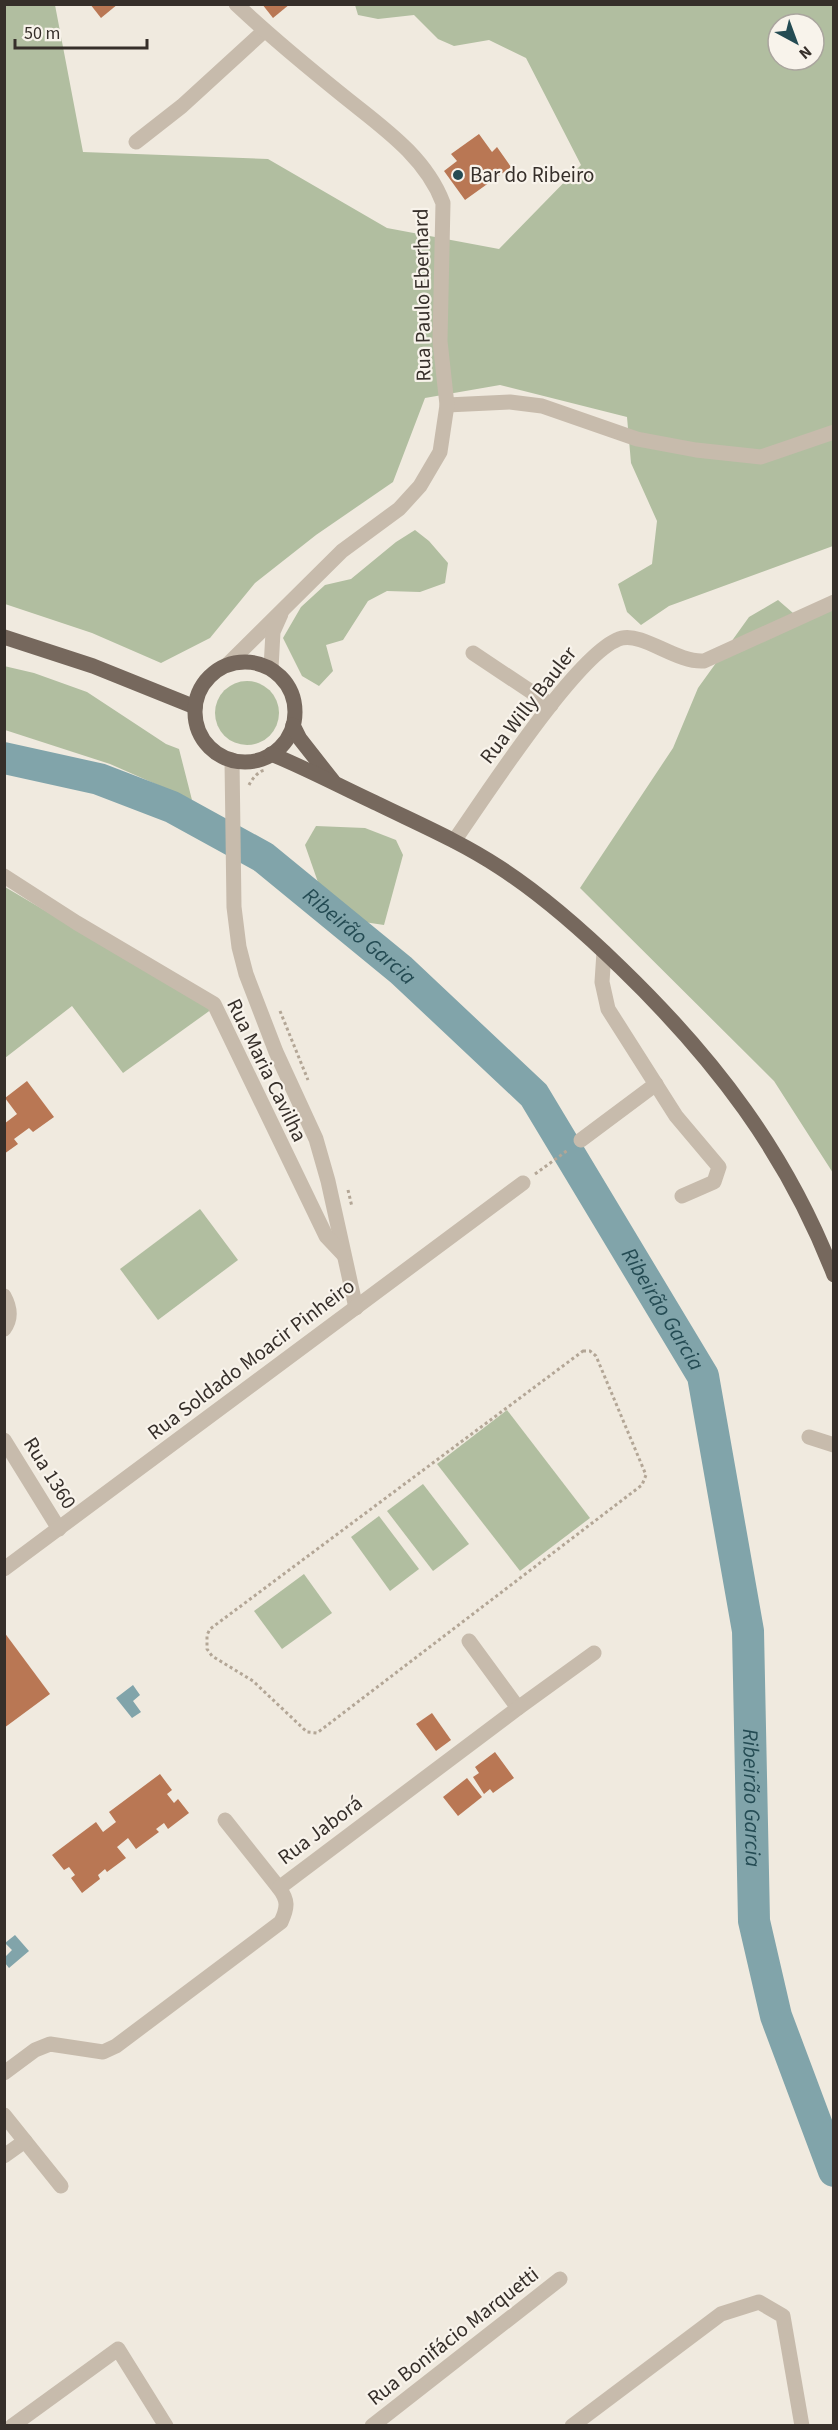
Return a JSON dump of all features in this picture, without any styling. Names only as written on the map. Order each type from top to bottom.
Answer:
[{"type":"main road","points":[[4,637],[93,666],[195,707]]},
{"type":"main road","points":[[249,662],[271,668],[287,683],[293,697],[295,711],[293,725],[285,742],[271,754],[252,761],[232,760],[219,755],[208,746],[195,721],[196,698],[205,681],[227,665],[249,662]]},
{"type":"main road","points":[[293,725],[300,739],[337,785]]},
{"type":"main road","points":[[271,754],[454,840],[499,867],[555,906],[652,998],[681,1030],[754,1121],[790,1178],[820,1239],[834,1275]]},
{"type":"street","name":"Rua Paulo Eberhard","points":[[227,665],[342,551],[399,509],[420,486],[440,452],[447,405],[440,341],[443,202],[435,183],[400,142],[264,31],[236,4]]},
{"type":"street","points":[[136,142],[182,105],[264,31]]},
{"type":"street","points":[[447,405],[510,402],[542,406],[637,439],[696,450],[761,456],[834,432]]},
{"type":"street","name":"Rua Willy Bauler","points":[[454,840],[550,705],[596,652],[609,643],[624,637],[637,639],[696,662],[704,661],[834,602]]},
{"type":"street","name":"Rua Paulo Eberhard","points":[[271,668],[273,632],[283,609]]},
{"type":"street","points":[[473,653],[550,705]]},
{"type":"street","points":[[232,760],[234,907],[239,947],[246,974],[276,1052],[316,1139],[328,1181],[343,1254]]},
{"type":"street","name":"Rua Maria Cavilha","points":[[4,876],[77,923],[214,1004],[326,1236],[343,1254],[356,1308]]},
{"type":"street","points":[[604,952],[602,982],[608,1009],[676,1116],[719,1167],[714,1182],[682,1196]]},
{"type":"street","points":[[581,1140],[656,1084]]},
{"type":"street","name":"Rua Soldado Moacir Pinheiro","points":[[4,1569],[523,1183]]},
{"type":"street","points":[[4,1296],[10,1309],[7,1326],[4,1329]]},
{"type":"street","points":[[809,1437],[834,1445]]},
{"type":"street","name":"Rua 1360","points":[[4,1440],[59,1529]]},
{"type":"street","points":[[468,1641],[518,1708]]},
{"type":"street","name":"Rua Jaborá","points":[[4,2073],[35,2050],[50,2044],[102,2052],[116,2046],[281,1922],[287,1910],[287,1899],[279,1888],[594,1653]]},
{"type":"street","points":[[225,1820],[279,1888]]},
{"type":"street","points":[[4,2115],[61,2186]]},
{"type":"street","points":[[4,2156],[25,2141]]},
{"type":"street","name":"Rua Bonifácio Marquetti","points":[[372,2426],[560,2279]]},
{"type":"street","points":[[572,2426],[722,2314],[759,2302],[783,2316],[802,2426]]},
{"type":"street","points":[[12,2426],[118,2349],[166,2426]]},
{"type":"path","points":[[247,790],[252,780],[262,770],[271,770]]},
{"type":"path","points":[[523,1183],[581,1140]]},
{"type":"path","points":[[583,1351],[590,1351],[596,1356],[646,1475],[642,1485],[317,1733],[307,1732],[254,1681],[212,1656],[207,1649],[207,1635],[210,1629],[583,1351]]},
{"type":"green space","points":[[4,5],[55,5],[83,152],[268,159],[387,228],[499,249],[581,165],[526,58],[489,40],[454,46],[438,39],[414,15],[378,19],[358,15],[355,5],[833,5],[833,546],[669,606],[641,625],[627,612],[618,584],[652,564],[657,521],[631,463],[627,417],[500,385],[425,398],[393,482],[316,535],[255,583],[210,638],[161,663],[92,633],[5,604]]},
{"type":"green space","points":[[415,530],[429,541],[448,563],[445,583],[420,592],[387,591],[368,601],[343,640],[326,645],[333,671],[319,686],[302,676],[283,638],[301,607],[325,585],[351,579],[396,542]]},
{"type":"green space","points":[[778,600],[793,613],[833,604],[833,1173],[774,1081],[580,888],[673,748],[698,688],[749,617]]},
{"type":"green space","points":[[4,666],[34,673],[87,692],[166,744],[179,749],[192,800],[110,764],[5,730]]},
{"type":"green space","points":[[247,681],[265,687],[273,695],[279,713],[273,731],[265,739],[247,745],[229,739],[221,731],[215,713],[221,695],[229,687]]},
{"type":"green space","points":[[316,826],[365,828],[396,840],[403,855],[384,925],[364,922],[320,888],[305,845]]},
{"type":"green space","points":[[5,887],[212,1009],[123,1073],[72,1006],[5,1058]]},
{"type":"green space","points":[[200,1209],[238,1260],[158,1320],[120,1269]]},
{"type":"green space","points":[[507,1410],[590,1518],[520,1571],[437,1464]]},
{"type":"green space","points":[[423,1484],[469,1544],[433,1571],[387,1511]]},
{"type":"green space","points":[[379,1516],[419,1569],[390,1591],[351,1537]]},
{"type":"green space","points":[[304,1574],[332,1613],[282,1649],[254,1611]]},
{"type":"water","points":[[133,1685],[140,1695],[133,1701],[141,1712],[132,1718],[116,1698]]},
{"type":"water","points":[[15,1935],[29,1951],[9,1968],[5,1963],[5,1957],[12,1950],[5,1943]]},
{"type":"building","points":[[90,4],[118,4],[101,18]]},
{"type":"building","points":[[262,4],[290,4],[273,18]]},
{"type":"building","points":[[479,134],[492,152],[497,147],[511,167],[465,200],[444,171],[457,161],[451,154]]},
{"type":"building","points":[[27,1081],[54,1117],[33,1132],[29,1128],[14,1139],[18,1144],[4,1154],[4,1124],[17,1114],[5,1098]]},
{"type":"building","points":[[4,1632],[50,1694],[4,1728]]},
{"type":"building","points":[[432,1713],[451,1740],[436,1751],[416,1724]]},
{"type":"building","points":[[495,1752],[514,1778],[493,1793],[490,1789],[484,1794],[473,1777],[479,1773],[475,1767]]},
{"type":"building","points":[[160,1774],[172,1790],[167,1794],[174,1803],[178,1799],[189,1813],[168,1829],[164,1823],[156,1829],[159,1832],[136,1849],[128,1838],[117,1847],[126,1858],[107,1872],[105,1869],[98,1875],[100,1879],[82,1893],[71,1878],[75,1875],[69,1867],[64,1870],[52,1855],[96,1822],[103,1832],[116,1822],[109,1812]]},
{"type":"building","points":[[467,1778],[482,1797],[458,1816],[443,1797]]},
{"type":"waterway","name":"Ribeirão Garcia","points":[[4,758],[99,779],[172,807],[263,857],[401,970],[534,1095],[703,1376],[748,1631],[754,1921],[776,2016],[834,2171]]},
{"type":"place","name":"Bar do Ribeiro","points":[[458,175]]}]
